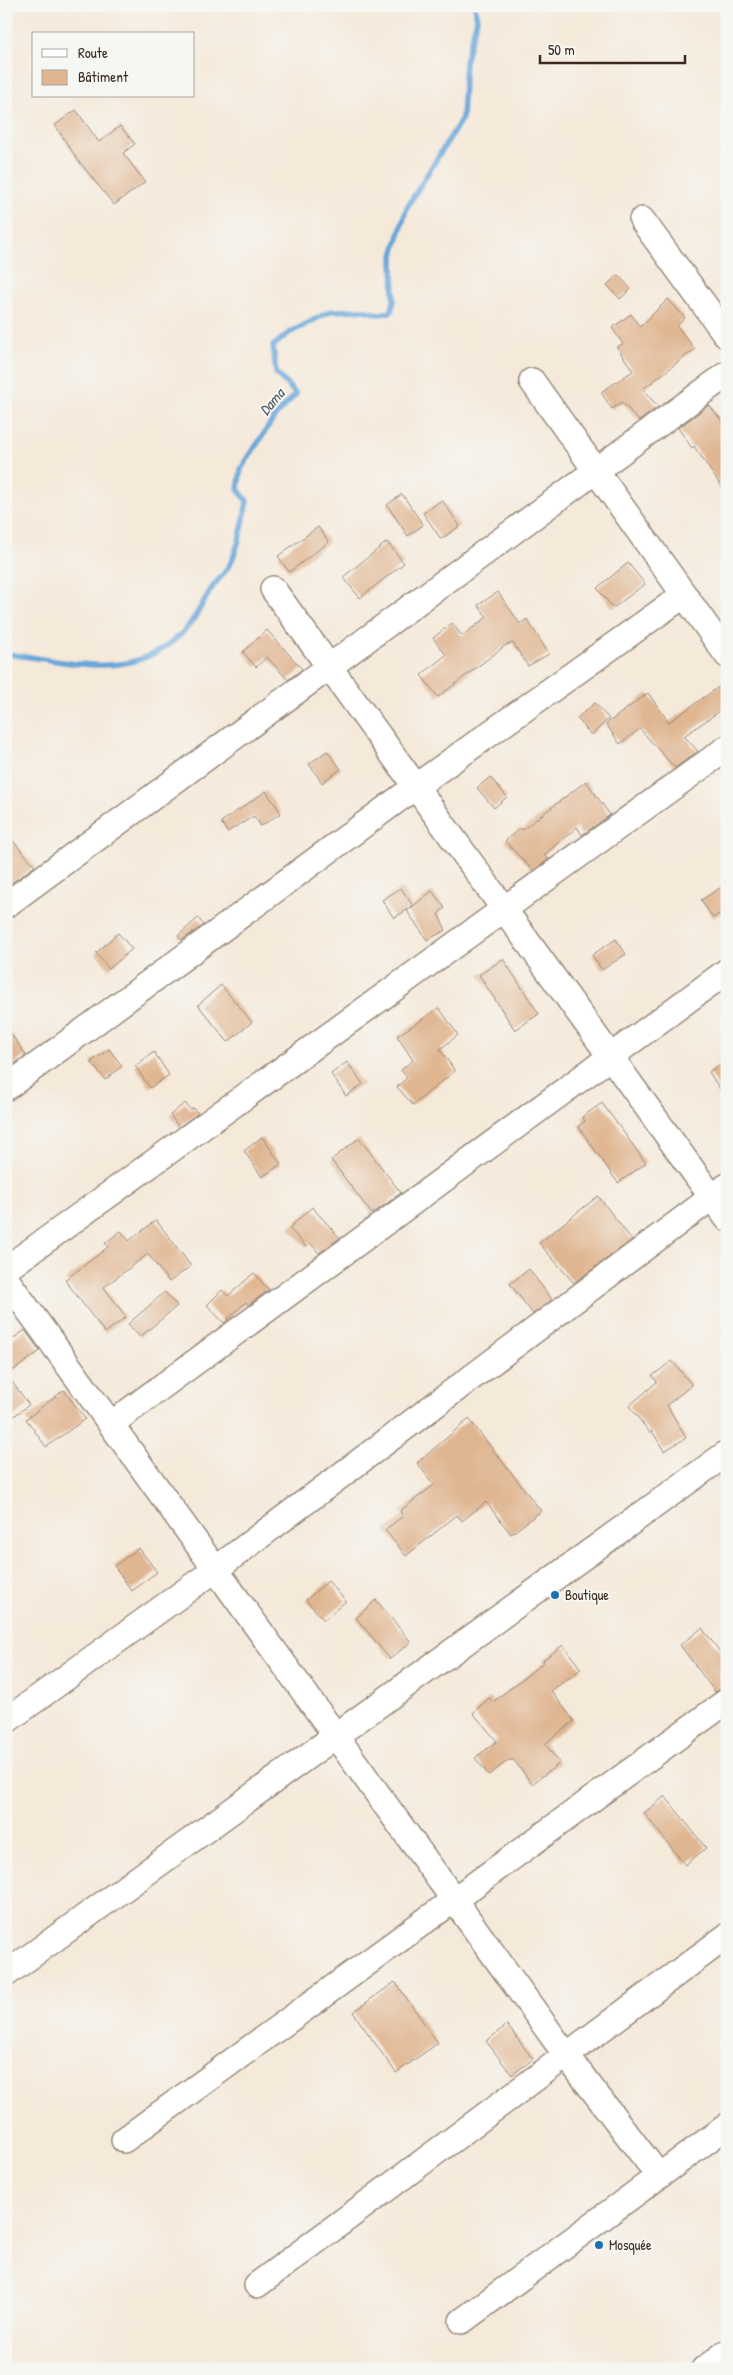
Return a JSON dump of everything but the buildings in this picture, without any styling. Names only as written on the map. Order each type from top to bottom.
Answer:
[{"type":"street","points":[[642,220],[727,336]]},
{"type":"street","points":[[6,905],[598,471],[727,374]]},
{"type":"street","points":[[532,381],[598,471],[727,655]]},
{"type":"street","points":[[273,589],[610,1057],[719,1191],[727,1218]]},
{"type":"street","points":[[6,1088],[415,787],[684,595]]},
{"type":"street","points":[[6,1269],[727,748]]},
{"type":"street","points":[[111,1424],[727,971]]},
{"type":"street","points":[[6,1721],[216,1569],[719,1191]]},
{"type":"street","points":[[6,1279],[566,2055],[658,2176]]},
{"type":"street","points":[[6,1974],[727,1453]]},
{"type":"street","points":[[124,2140],[727,1701]]},
{"type":"street","points":[[257,2285],[727,1936]]},
{"type":"street","points":[[462,2321],[727,2126]]},
{"type":"street","points":[[704,2369],[727,2352]]},
{"type":"waterway","name":"Dama","points":[[6,654],[75,664],[118,664],[140,659],[160,650],[180,635],[193,620],[212,587],[230,564],[237,546],[247,501],[238,489],[241,469],[275,416],[296,394],[276,373],[273,346],[289,333],[331,311],[363,310],[379,314],[391,312],[394,301],[393,255],[407,207],[462,118],[465,62],[477,19],[475,6]]},
{"type":"place","name":"Boutique","points":[[555,1595]]},
{"type":"place","name":"Mosquée","points":[[599,2245]]}]
